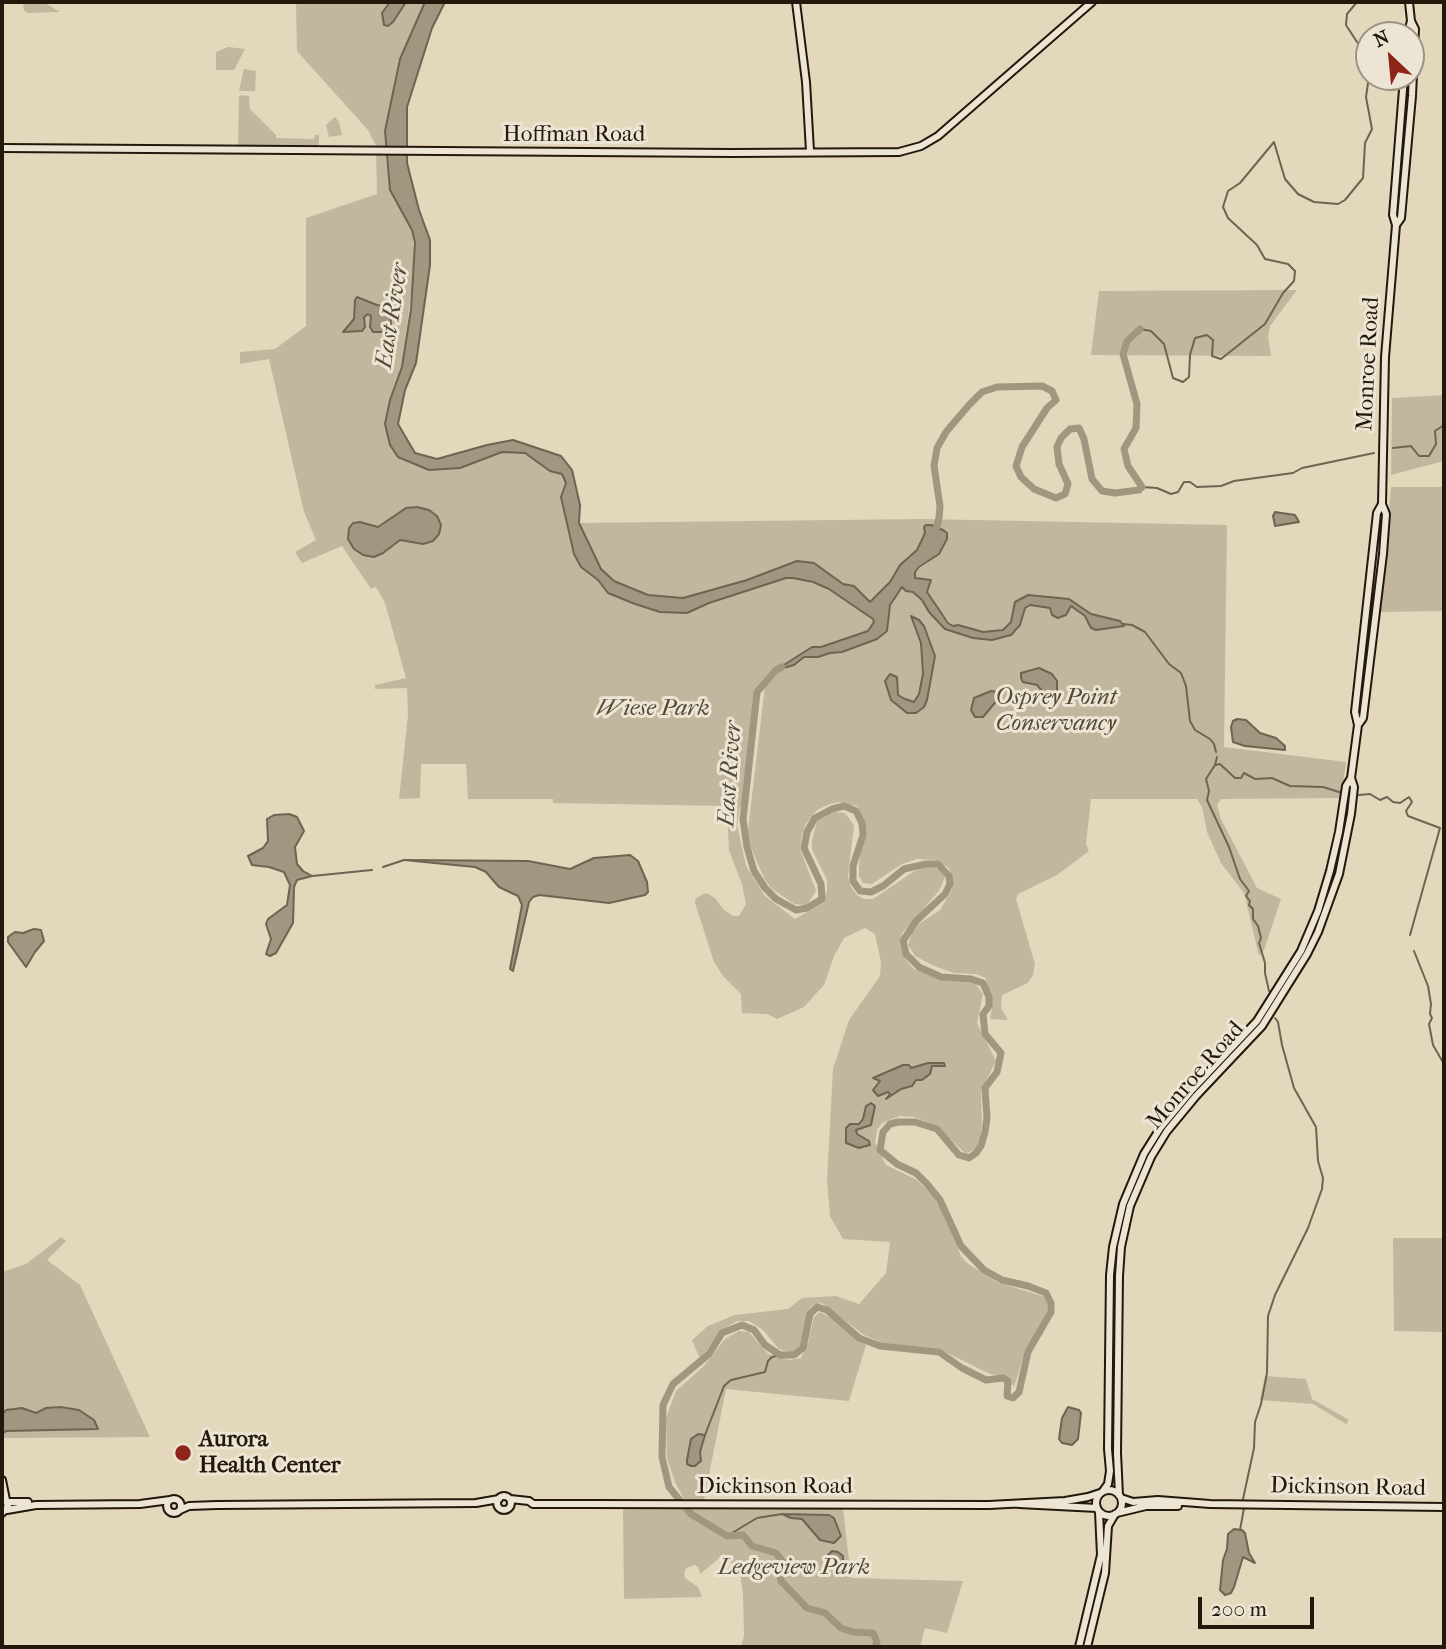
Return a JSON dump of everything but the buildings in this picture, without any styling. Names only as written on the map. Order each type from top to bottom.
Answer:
[{"type":"street","points":[[796,2],[806,82],[810,151]]},
{"type":"street","name":"Hoffman Road","points":[[2,148],[892,152],[926,143],[945,131],[1092,2]]},
{"type":"street","name":"Monroe Road","points":[[1411,21],[1412,3]]},
{"type":"street","name":"Monroe Road","points":[[1102,1492],[1108,1484],[1110,1471],[1110,1275],[1116,1231],[1127,1192],[1144,1154],[1161,1127],[1257,1021],[1301,951],[1318,911],[1330,871],[1346,786],[1351,778],[1358,725],[1363,718],[1382,568],[1386,514],[1382,504],[1385,346],[1396,225],[1393,215],[1403,91]]},
{"type":"street","name":"Monroe Road","points":[[1396,225],[1401,220],[1412,91]]},
{"type":"street","name":"Monroe Road","points":[[1120,1496],[1117,1480],[1119,1276],[1121,1247],[1130,1206],[1151,1157],[1167,1131],[1262,1026],[1307,954],[1332,897],[1341,864],[1353,799],[1354,786],[1351,778]]},
{"type":"street","points":[[2,1480],[5,1504],[139,1504],[160,1506],[174,1513],[180,1510],[179,1501],[176,1499],[139,1504]]},
{"type":"street","points":[[1079,1647],[1101,1555],[1096,1500],[1102,1492],[1114,1490],[1120,1496],[1122,1506],[1108,1526],[1107,1564],[1087,1647]]},
{"type":"street","name":"Dickinson Road","points":[[180,1510],[188,1506],[217,1505],[476,1503],[504,1509],[533,1503],[1017,1504],[1074,1500],[1102,1492]]},
{"type":"street","name":"Dickinson Road","points":[[1120,1496],[1133,1502],[1158,1500],[1210,1504]]},
{"type":"street","points":[[499,1499],[510,1499],[511,1504],[504,1509],[498,1505],[499,1499]]},
{"type":"street","name":"Dickinson Road","points":[[476,1503],[499,1499]]},
{"type":"street","name":"Dickinson Road","points":[[510,1499],[533,1503]]},
{"type":"street","points":[[168,1510],[170,1500]]},
{"type":"street","name":"Dickinson Road","points":[[179,1501],[212,1502],[217,1505]]},
{"type":"street","name":"Dickinson Road","points":[[1017,1504],[1052,1508],[1084,1506],[1098,1510]]},
{"type":"street","name":"Dickinson Road","points":[[1116,1513],[1146,1506],[1210,1504],[1444,1507]]},
{"type":"street","points":[[1098,1510],[1107,1516],[1116,1513]]},
{"type":"green space","points":[[23,2],[43,2],[60,12],[27,13]]},
{"type":"green space","points":[[296,2],[425,2],[400,59],[385,131],[390,190],[412,230],[415,259],[402,367],[387,411],[414,465],[481,459],[502,452],[525,453],[550,471],[562,474],[566,483],[561,497],[574,555],[581,567],[598,580],[608,593],[660,612],[687,613],[786,578],[800,579],[829,589],[873,618],[875,622],[868,631],[821,647],[812,647],[794,665],[804,656],[818,657],[842,652],[877,639],[887,631],[890,605],[902,587],[923,600],[929,612],[945,629],[973,638],[1017,631],[1025,608],[1030,605],[1050,608],[1071,606],[1085,616],[1090,628],[1096,630],[1123,626],[1120,621],[1091,614],[1069,599],[1028,595],[1013,609],[1011,622],[1003,630],[983,632],[953,626],[931,600],[927,592],[928,585],[915,579],[915,572],[939,554],[947,539],[947,533],[933,527],[925,533],[917,550],[900,565],[890,582],[870,602],[854,586],[843,584],[797,561],[747,580],[683,598],[648,595],[613,581],[601,569],[579,523],[922,519],[1227,525],[1224,747],[1346,762],[1341,798],[1221,799],[1217,805],[1221,819],[1257,888],[1281,899],[1264,950],[1259,956],[1244,893],[1221,863],[1207,832],[1202,807],[1197,799],[1091,799],[1086,844],[1089,851],[1057,875],[1018,894],[1016,899],[1035,964],[1033,975],[1028,983],[1002,995],[1001,1008],[1008,1020],[990,1019],[992,1008],[986,978],[976,974],[954,973],[934,966],[915,956],[908,945],[912,933],[920,923],[940,910],[952,890],[949,868],[936,860],[917,859],[902,864],[872,884],[863,883],[859,876],[859,865],[864,819],[857,806],[839,802],[830,804],[817,810],[806,824],[800,849],[816,891],[807,905],[794,904],[771,888],[765,880],[751,848],[748,830],[765,686],[760,689],[747,806],[740,806],[737,825],[746,866],[765,896],[795,919],[823,903],[827,880],[812,850],[812,840],[817,821],[834,812],[845,813],[854,825],[848,876],[857,895],[864,899],[873,899],[913,872],[928,866],[940,869],[945,877],[939,891],[903,932],[899,943],[906,960],[914,969],[942,979],[975,983],[983,994],[977,1023],[996,1061],[981,1091],[980,1140],[975,1149],[966,1154],[935,1125],[914,1117],[900,1116],[882,1123],[877,1130],[875,1142],[886,1165],[917,1180],[932,1195],[941,1208],[961,1256],[967,1263],[997,1282],[1045,1297],[1048,1303],[1047,1315],[1025,1352],[1014,1387],[1007,1377],[990,1374],[937,1348],[882,1343],[864,1335],[822,1303],[809,1309],[801,1345],[791,1353],[779,1349],[763,1330],[749,1321],[737,1321],[722,1330],[700,1359],[692,1340],[708,1326],[735,1315],[788,1309],[802,1298],[836,1296],[859,1304],[886,1273],[890,1242],[843,1239],[830,1216],[827,1180],[833,1069],[849,1020],[880,976],[881,962],[875,934],[865,928],[844,938],[834,956],[824,985],[804,1007],[777,1019],[767,1014],[742,1013],[741,994],[714,962],[695,903],[696,898],[706,893],[733,916],[739,916],[746,904],[742,884],[729,851],[727,806],[553,803],[553,799],[468,799],[466,764],[421,764],[420,798],[399,799],[408,715],[407,688],[375,689],[375,685],[406,678],[385,603],[376,587],[371,589],[342,546],[302,563],[295,552],[316,540],[304,512],[269,359],[240,364],[240,352],[275,349],[306,326],[306,218],[377,194],[376,146],[368,130],[297,51]]},
{"type":"green space","points":[[228,47],[245,49],[234,70],[216,70],[216,52]]},
{"type":"green space","points":[[244,69],[256,71],[255,91],[239,91]]},
{"type":"green space","points":[[239,96],[249,96],[250,109],[276,138],[314,139],[315,135],[319,135],[319,146],[238,146]]},
{"type":"green space","points":[[335,117],[342,135],[329,137],[326,125]]},
{"type":"green space","points":[[1297,290],[1270,326],[1268,336],[1271,356],[1091,355],[1099,291]]},
{"type":"green space","points":[[1444,395],[1444,461],[1391,475],[1392,398]]},
{"type":"green space","points":[[1391,487],[1444,487],[1444,611],[1380,612]]},
{"type":"green space","points":[[61,1237],[66,1241],[47,1260],[80,1285],[150,1437],[2,1438],[2,1272],[26,1264]]},
{"type":"green space","points":[[1393,1238],[1444,1238],[1444,1332],[1394,1331]]},
{"type":"green space","points":[[820,1312],[835,1320],[866,1345],[849,1401],[726,1389],[704,1500],[684,1499],[667,1458],[666,1418],[676,1391],[703,1367],[725,1339],[739,1331],[749,1332],[768,1354],[790,1360],[801,1358],[808,1343],[814,1317]]},
{"type":"green space","points":[[1265,1376],[1306,1379],[1312,1399],[1349,1420],[1346,1424],[1313,1404],[1260,1400]]},
{"type":"green space","name":"Ledgeview Park","points":[[843,1508],[851,1578],[963,1581],[947,1633],[925,1628],[920,1647],[741,1647],[744,1636],[740,1573],[724,1554],[700,1574],[695,1565],[686,1568],[685,1578],[698,1587],[702,1597],[624,1599],[623,1509]]},
{"type":"shaded area","points":[[390,2],[406,2],[388,26],[384,25],[382,13]]},
{"type":"shaded area","points":[[425,2],[445,2],[432,28],[407,107],[407,163],[430,240],[430,265],[416,363],[405,390],[398,424],[415,453],[437,459],[513,440],[561,456],[572,470],[580,505],[579,523],[601,569],[614,581],[648,595],[683,598],[747,580],[797,561],[814,563],[843,584],[854,586],[870,602],[890,582],[900,565],[917,550],[925,533],[924,527],[931,525],[947,533],[947,539],[939,554],[919,567],[915,578],[931,580],[927,592],[948,623],[953,626],[983,632],[1003,630],[1011,622],[1015,602],[1028,595],[1069,599],[1091,614],[1120,621],[1124,626],[1096,630],[1091,628],[1085,616],[1071,606],[1066,615],[1058,618],[1052,615],[1050,608],[1030,605],[1025,608],[1020,625],[1011,635],[992,640],[973,638],[945,629],[922,600],[902,587],[890,605],[887,631],[877,639],[842,652],[804,657],[794,665],[776,670],[812,647],[821,647],[868,631],[873,619],[829,589],[793,578],[709,603],[687,613],[660,612],[635,604],[608,593],[598,580],[581,567],[574,554],[561,497],[566,483],[562,474],[550,471],[525,453],[502,452],[460,468],[429,470],[398,457],[390,445],[385,424],[402,367],[411,309],[415,243],[412,230],[390,190],[385,131],[400,59]]},
{"type":"shaded area","points":[[357,297],[390,307],[391,326],[388,332],[373,332],[370,327],[371,316],[368,314],[364,317],[365,327],[362,331],[343,332],[354,319]]},
{"type":"shaded area","points":[[406,508],[429,510],[437,516],[441,525],[439,534],[433,541],[423,544],[400,540],[374,557],[363,555],[354,549],[348,539],[349,528],[353,523],[378,527]]},
{"type":"shaded area","points":[[1275,512],[1295,515],[1299,522],[1275,526]]},
{"type":"shaded area","points":[[911,616],[924,626],[935,656],[927,700],[924,707],[916,713],[907,713],[891,700],[885,681],[890,674],[897,677],[898,695],[905,699],[914,702],[919,694],[923,674],[921,643]]},
{"type":"shaded area","points":[[1039,668],[1052,674],[1057,681],[1057,693],[1049,699],[1037,685],[1023,682],[1021,678],[1021,673]]},
{"type":"shaded area","points":[[991,691],[998,692],[999,698],[983,717],[975,717],[971,710],[974,698]]},
{"type":"shaded area","points":[[1237,719],[1246,720],[1260,733],[1276,738],[1285,746],[1285,750],[1245,746],[1233,742],[1231,727]]},
{"type":"shaded area","points":[[289,814],[297,817],[304,831],[295,847],[297,864],[312,876],[297,880],[294,887],[293,923],[276,953],[270,956],[266,954],[271,939],[266,924],[268,919],[287,905],[290,885],[284,872],[252,865],[248,856],[263,848],[268,841],[267,819],[274,815]]},
{"type":"shaded area","points":[[630,855],[638,861],[647,882],[648,892],[645,895],[609,903],[539,895],[533,897],[529,902],[513,971],[510,969],[522,905],[518,896],[499,887],[486,872],[475,867],[404,860],[528,861],[570,869],[594,858]]},
{"type":"shaded area","points":[[34,929],[41,930],[44,941],[26,967],[8,942],[8,937],[15,932],[23,933]]},
{"type":"shaded area","points":[[928,1063],[944,1063],[945,1066],[932,1066],[930,1074],[922,1080],[916,1080],[912,1086],[901,1089],[886,1099],[890,1094],[888,1092],[878,1096],[873,1090],[880,1081],[873,1078],[903,1065],[909,1065],[911,1068]]},
{"type":"shaded area","points":[[871,1103],[875,1106],[871,1125],[856,1130],[870,1145],[859,1148],[846,1143],[846,1128],[850,1124],[859,1124],[866,1106]]},
{"type":"shaded area","points":[[1068,1407],[1081,1413],[1078,1439],[1072,1445],[1062,1443],[1059,1439],[1062,1418]]},
{"type":"shaded area","points":[[22,1408],[36,1413],[46,1408],[79,1410],[94,1420],[98,1429],[6,1431],[2,1434],[2,1415],[6,1410]]},
{"type":"shaded area","points":[[698,1434],[705,1435],[700,1452],[701,1461],[691,1466],[687,1464],[687,1460],[691,1439]]},
{"type":"shaded area","points":[[782,1514],[829,1515],[834,1518],[841,1536],[834,1543],[820,1540],[802,1519]]},
{"type":"shaded area","points":[[1234,1529],[1245,1533],[1249,1553],[1255,1563],[1243,1557],[1234,1587],[1231,1593],[1225,1595],[1220,1590],[1223,1560],[1228,1534]]},
{"type":"shaded area","points":[[832,1551],[843,1556],[843,1571],[840,1573],[829,1559],[828,1555]]},
{"type":"waterway","points":[[1355,39],[1346,25],[1347,14],[1357,2]]},
{"type":"waterway","points":[[1140,329],[1151,331],[1164,344],[1173,378],[1183,382],[1189,377],[1190,355],[1195,338],[1207,335],[1213,340],[1212,356],[1221,359],[1265,324],[1283,293],[1294,281],[1295,271],[1288,264],[1265,259],[1257,245],[1228,218],[1223,207],[1228,191],[1240,183],[1274,142],[1285,179],[1298,194],[1314,202],[1338,204],[1345,200],[1363,178],[1365,143],[1372,129],[1367,91]]},
{"type":"waterway","points":[[934,537],[940,506],[934,466],[937,448],[946,432],[969,405],[982,392],[997,387],[1042,386],[1052,391],[1056,400],[1047,408],[1022,447],[1016,466],[1021,477],[1034,489],[1056,498],[1065,494],[1068,484],[1059,464],[1057,447],[1070,429],[1079,428],[1084,439],[1092,479],[1102,491],[1115,493],[1139,490],[1142,487],[1128,466],[1124,449],[1136,428],[1137,404],[1123,354],[1127,341],[1140,329]]},
{"type":"waterway","points":[[1393,448],[1411,446],[1419,456],[1429,456],[1436,444],[1435,431],[1444,425]]},
{"type":"waterway","points":[[1142,487],[1157,488],[1171,494],[1178,492],[1184,482],[1190,482],[1197,487],[1221,486],[1234,481],[1293,473],[1302,468],[1374,453]]},
{"type":"waterway","points":[[1123,624],[1132,625],[1145,632],[1169,664],[1181,673],[1186,686],[1190,721],[1195,730],[1210,739],[1216,752]]},
{"type":"waterway","name":"East River","points":[[782,667],[776,670],[757,692],[743,819],[754,871],[776,899],[796,910],[807,908],[822,899],[821,884],[804,848],[807,832],[815,818],[844,806],[856,811],[862,823],[863,835],[853,866],[853,881],[860,891],[871,892],[904,869],[926,864],[938,864],[949,876],[950,884],[945,894],[916,921],[903,941],[906,954],[919,967],[941,977],[971,979],[983,983],[989,997],[989,1006],[983,1014],[985,1034],[1001,1053],[997,1072],[985,1088],[985,1132],[981,1146],[969,1158],[959,1155],[937,1129],[915,1122],[898,1122],[890,1124],[883,1132],[880,1150],[897,1164],[916,1173],[927,1184],[940,1200],[961,1246],[984,1270],[1002,1280],[1046,1293],[1051,1303],[1051,1312],[1028,1352],[1019,1392],[1013,1398],[1007,1396],[1008,1381],[1003,1378],[986,1380],[939,1352],[880,1346],[859,1338],[827,1310],[817,1307],[810,1314],[803,1348],[794,1355],[780,1355],[765,1345],[754,1330],[742,1325],[722,1333],[709,1354],[673,1384],[663,1405],[662,1457],[669,1487],[691,1514],[727,1536],[743,1535],[752,1546],[776,1553],[783,1562],[781,1581],[807,1608],[825,1613],[841,1628],[873,1633],[877,1642],[875,1647]]},
{"type":"waterway","points":[[1217,757],[1206,779],[1209,791],[1207,800],[1229,847],[1240,879],[1249,891],[1246,896],[1253,909],[1253,919],[1261,938],[1259,943],[1269,991]]},
{"type":"waterway","points":[[1216,765],[1220,764],[1235,778],[1241,778],[1244,773],[1255,779],[1272,778],[1290,786],[1323,787],[1339,792]]},
{"type":"waterway","points":[[1359,795],[1370,794],[1380,800],[1387,797],[1400,803],[1409,797],[1412,802],[1406,811],[1408,816],[1440,828],[1410,935]]},
{"type":"waterway","points":[[383,867],[404,860]]},
{"type":"waterway","points":[[312,876],[372,870]]},
{"type":"waterway","points":[[1414,951],[1428,986],[1432,1018],[1429,1024],[1433,1045],[1444,1064]]},
{"type":"waterway","points":[[1243,1499],[1254,1448],[1255,1422],[1267,1373],[1268,1316],[1275,1295],[1308,1228],[1322,1189],[1323,1178],[1318,1161],[1316,1127],[1294,1088],[1275,1018]]},
{"type":"waterway","points":[[705,1435],[724,1386],[731,1380],[765,1372],[768,1361],[780,1355]]},
{"type":"waterway","points":[[1240,1530],[1244,1508]]},
{"type":"waterway","points":[[727,1536],[757,1518],[782,1514]]},
{"type":"place","name":"Aurora Health Center","points":[[183,1453]]},
{"type":"park label","name":"Wiese Park","points":[[653,709]]},
{"type":"park label","name":"Osprey Point Conservancy","points":[[1056,711]]}]
